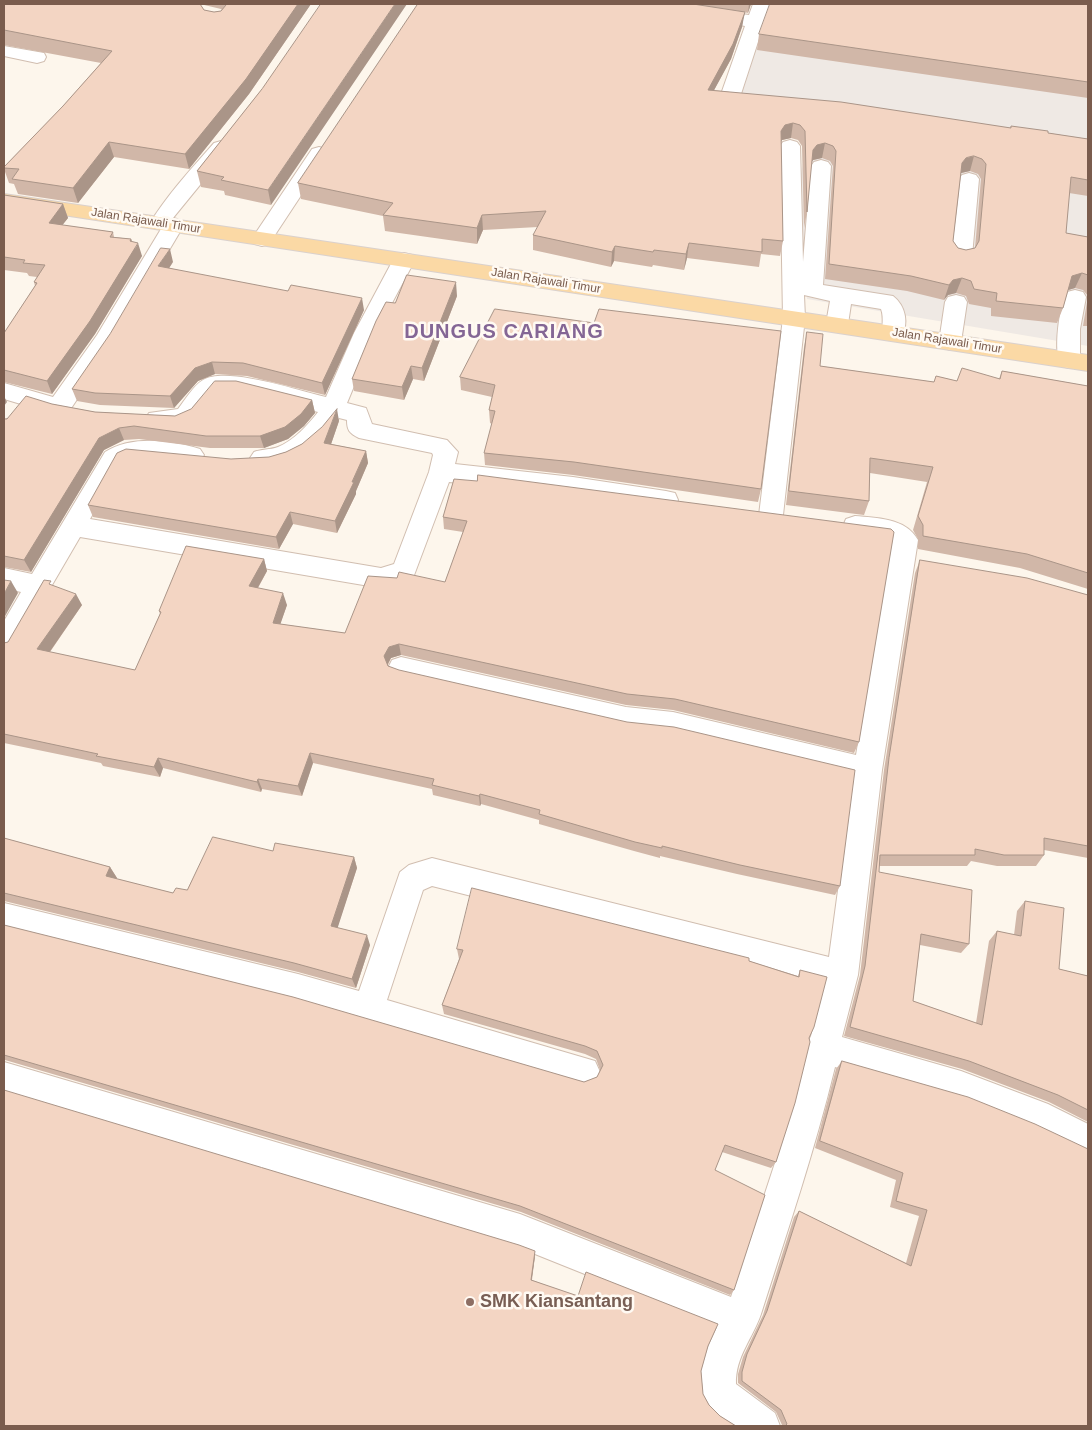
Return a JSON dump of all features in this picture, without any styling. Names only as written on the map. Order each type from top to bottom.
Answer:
[{"type":"main road","name":"Jalan Rajawali Timur","points":[[4,200],[837,324],[1079,362]]},
{"type":"street","points":[[730,97],[762,4]]},
{"type":"street","points":[[689,12],[756,22]]},
{"type":"street","points":[[4,51],[37,57]]},
{"type":"street","points":[[58,407],[106,340],[167,224],[174,202],[232,133]]},
{"type":"street","points":[[262,239],[327,142]]},
{"type":"street","points":[[762,1426],[720,1395],[716,1387],[716,1374],[739,1319],[744,1316],[805,1120],[822,1047],[842,975],[868,770],[913,560],[905,540],[894,530],[785,517],[803,319],[790,146]]},
{"type":"street","points":[[803,319],[814,302],[812,290],[821,166]]},
{"type":"street","points":[[961,256],[969,179]]},
{"type":"street","points":[[242,461],[281,456],[317,431],[333,408],[365,333],[404,260]]},
{"type":"street","points":[[812,290],[885,301],[892,305],[895,313],[893,333]]},
{"type":"street","points":[[837,324],[842,296]]},
{"type":"street","points":[[1075,297],[1069,328],[1079,362]]},
{"type":"street","points":[[950,342],[956,302]]},
{"type":"street","points":[[72,526],[381,578],[404,571],[441,472],[446,452],[443,449],[426,444],[367,432],[360,428],[358,414],[240,384],[212,385],[186,415],[179,419],[137,418]]},
{"type":"street","points":[[9,417],[14,394],[58,407],[84,412]]},
{"type":"street","points":[[4,644],[112,458],[118,453],[139,450],[213,458]]},
{"type":"street","points":[[441,472],[573,486],[695,504]]},
{"type":"street","points":[[4,578],[38,586]]},
{"type":"street","points":[[401,668],[626,719],[673,724],[868,770]]},
{"type":"street","points":[[368,1010],[411,882],[419,875],[432,872],[842,975]]},
{"type":"street","points":[[4,917],[298,989],[584,1072]]},
{"type":"street","points":[[822,1047],[961,1087],[1036,1116],[1088,1141]]},
{"type":"street","points":[[4,1078],[520,1231],[739,1319]]},
{"type":"shaded area","points":[[759,4],[1006,4],[1088,17],[1088,346],[807,299],[795,204],[813,113],[728,95]]},
{"type":"building","points":[[4,4],[200,4],[204,10],[214,12],[221,11],[225,4],[298,4],[246,79],[185,154],[109,142],[73,188],[12,179],[19,169],[4,167],[63,106],[112,51],[4,30]]},
{"type":"building","points":[[321,4],[395,4],[268,190],[221,180],[224,177],[197,171],[262,89]]},
{"type":"building","points":[[418,4],[693,4],[745,12],[733,44],[708,90],[841,102],[1011,128],[1011,126],[1048,131],[1048,133],[1088,139],[1088,180],[1071,177],[1066,233],[1088,237],[1088,275],[1082,273],[1072,276],[1063,308],[996,301],[997,293],[974,289],[971,281],[962,278],[953,280],[949,285],[911,276],[829,264],[836,151],[833,146],[825,143],[817,145],[813,150],[807,212],[805,131],[800,125],[793,123],[785,125],[781,131],[783,241],[762,239],[762,252],[689,243],[686,254],[654,250],[653,252],[615,246],[612,252],[533,235],[546,211],[482,215],[477,228],[383,215],[393,203],[298,183]],"holes":[[[974,156],[982,159],[986,164],[979,241],[975,248],[966,250],[958,248],[953,241],[962,163],[966,158]]]},
{"type":"building","points":[[770,4],[1088,4],[1088,82],[759,34]]},
{"type":"building","points":[[4,195],[63,204],[49,223],[113,232],[110,237],[131,239],[130,241],[138,243],[90,321],[47,381],[4,370],[4,333],[37,283],[34,282],[45,265],[23,263],[25,260],[4,257]]},
{"type":"building","points":[[161,248],[170,249],[158,266],[288,291],[291,285],[362,298],[322,383],[243,363],[212,362],[195,368],[170,396],[95,393],[72,389],[110,334]]},
{"type":"building","points":[[407,275],[456,282],[422,368],[411,366],[402,387],[352,379],[386,302],[395,303]]},
{"type":"building","points":[[495,309],[594,323],[599,309],[781,331],[761,489],[574,462],[484,453],[495,411],[489,410],[495,385],[460,377]]},
{"type":"building","points":[[807,332],[823,334],[820,366],[934,382],[936,376],[957,381],[962,368],[1000,379],[1002,371],[1088,386],[1088,573],[1027,554],[923,536],[923,525],[918,516],[933,467],[870,458],[869,501],[789,491]]},
{"type":"building","points":[[215,381],[236,381],[312,400],[301,414],[285,427],[260,436],[206,436],[134,426],[119,428],[99,438],[24,560],[4,556],[4,419],[7,419],[26,396],[52,404],[95,412],[175,416],[191,409]]},
{"type":"building","points":[[337,409],[324,443],[366,451],[352,482],[354,482],[335,521],[290,512],[276,537],[88,505],[117,453],[126,449],[231,459],[269,457],[286,452],[302,444],[322,427]]},
{"type":"building","points":[[478,475],[891,529],[894,532],[859,742],[675,699],[627,694],[399,644],[389,647],[384,656],[388,666],[399,670],[627,722],[674,727],[855,770],[840,886],[662,846],[662,848],[635,842],[539,814],[540,810],[480,794],[479,796],[432,785],[434,779],[310,753],[298,786],[258,779],[257,782],[158,758],[154,767],[96,756],[98,754],[4,734],[4,643],[8,642],[44,580],[51,581],[49,584],[76,594],[37,649],[135,670],[161,612],[159,611],[186,546],[264,559],[249,586],[283,593],[273,623],[345,633],[368,576],[397,578],[399,572],[445,582],[467,521],[443,517],[454,479],[477,481]]},
{"type":"building","points":[[920,560],[1027,578],[1088,595],[1088,846],[1044,838],[1044,855],[1004,855],[975,849],[975,855],[880,855],[879,872],[972,890],[969,944],[921,934],[913,1001],[982,1025],[997,931],[1021,936],[1025,901],[1064,908],[1059,969],[1088,976],[1088,1110],[1058,1095],[969,1061],[850,1027],[865,966],[889,758]]},
{"type":"building","points":[[4,580],[11,581],[4,594]]},
{"type":"building","points":[[213,837],[273,851],[275,843],[354,857],[331,926],[367,935],[352,979],[294,963],[4,893],[4,838],[110,867],[106,876],[173,893],[176,888],[187,890]]},
{"type":"building","points":[[472,888],[749,958],[749,961],[799,977],[800,970],[827,977],[814,1027],[809,1038],[810,1042],[795,1103],[776,1162],[725,1145],[715,1170],[765,1195],[734,1290],[520,1206],[4,1055],[4,925],[293,997],[584,1082],[597,1077],[603,1065],[597,1051],[442,1005],[463,950],[457,949]]},
{"type":"building","points":[[842,1061],[968,1097],[1035,1124],[1088,1149],[1088,1426],[785,1426],[787,1424],[781,1410],[742,1381],[742,1372],[747,1354],[767,1311],[799,1211],[911,1266],[927,1210],[896,1201],[903,1173],[820,1141]]},
{"type":"building","points":[[4,1090],[519,1245],[535,1251],[531,1280],[578,1296],[586,1272],[718,1324],[708,1346],[701,1371],[703,1394],[709,1405],[720,1416],[736,1426],[4,1426]]},
{"type":"place","name":"SMK Kiansantang","points":[[470,1302]]},
{"type":"district","name":"DUNGUS CARIANG","points":[[504,332]]}]
